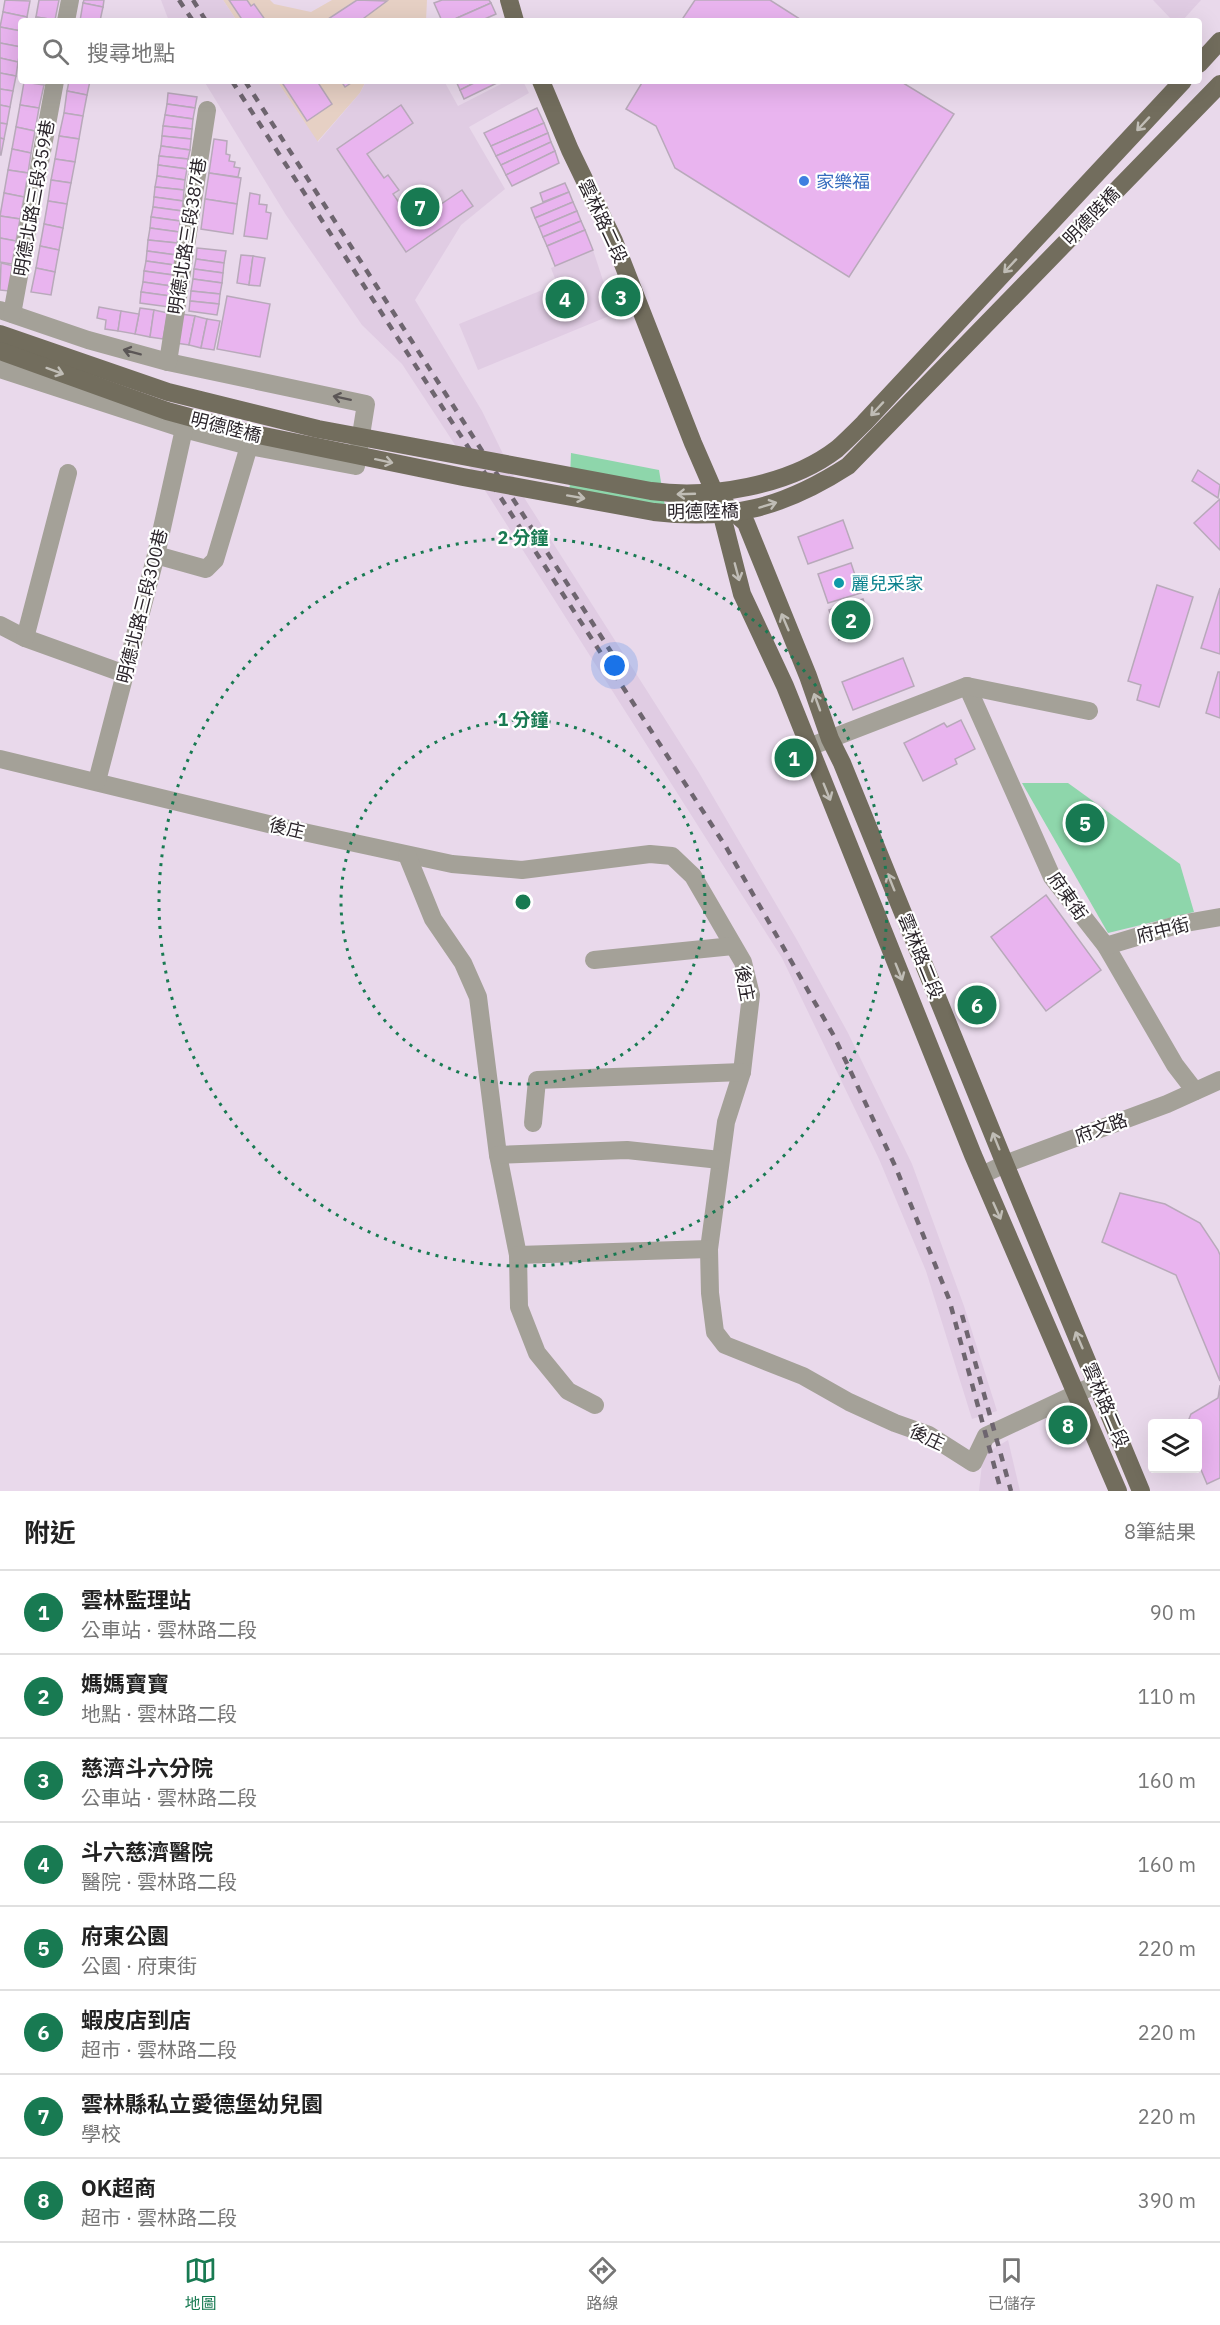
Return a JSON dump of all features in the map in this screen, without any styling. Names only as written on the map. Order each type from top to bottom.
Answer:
[{"type":"main road","points":[[509,0],[514,18]]},
{"type":"main road","points":[[1202,61],[1220,41]]},
{"type":"main road","name":"雲林路二段","points":[[542,84],[570,150],[614,241],[716,496],[742,594],[784,686],[982,1175],[1118,1491]]},
{"type":"main road","name":"明德陸橋","points":[[0,334],[168,392],[318,429],[651,491],[681,495],[735,490],[795,473],[836,450],[864,423],[1180,84]]},
{"type":"main road","name":"明德陸橋","points":[[0,351],[167,411],[244,432],[463,477],[654,512],[686,515],[748,511],[787,499],[817,486],[848,466],[1220,84]]},
{"type":"main road","name":"雲林路二段","points":[[716,496],[746,523],[808,676],[830,739],[842,763],[1141,1491]]},
{"type":"street","points":[[67,18],[70,0]]},
{"type":"street","name":"明德北路三段359巷","points":[[6,312],[54,84]]},
{"type":"street","name":"明德北路三段387巷","points":[[168,362],[207,110]]},
{"type":"street","points":[[0,369],[184,429],[249,447],[356,466],[366,404],[168,362],[88,340],[6,312]]},
{"type":"street","name":"明德北路三段300巷","points":[[97,781],[156,555],[184,429]]},
{"type":"street","points":[[156,555],[206,568],[215,560],[249,447]]},
{"type":"street","points":[[25,638],[68,473]]},
{"type":"street","points":[[0,625],[25,638],[125,674]]},
{"type":"street","points":[[808,747],[967,686],[1089,711]]},
{"type":"street","name":"府東街","points":[[967,686],[1052,877],[1106,946],[1175,1065],[1195,1091]]},
{"type":"street","name":"後庄","points":[[0,759],[285,828],[452,864],[522,870],[650,854],[672,856],[693,876],[743,962],[751,995],[742,1072],[726,1122],[709,1249],[710,1293],[715,1332],[725,1345],[803,1376],[849,1402],[895,1423],[929,1435],[973,1463],[986,1436],[1097,1384]]},
{"type":"street","points":[[407,855],[433,920],[463,963],[478,997],[498,1155],[518,1255],[519,1307],[537,1353],[568,1392],[595,1405]]},
{"type":"street","name":"府中街","points":[[1106,946],[1180,924],[1220,917]]},
{"type":"street","points":[[594,960],[733,946]]},
{"type":"street","points":[[533,1123],[537,1080],[742,1072]]},
{"type":"street","name":"府文路","points":[[982,1175],[1005,1164],[1167,1104],[1220,1080]]},
{"type":"street","points":[[498,1155],[627,1150],[720,1160]]},
{"type":"street","points":[[518,1255],[709,1249]]},
{"type":"shaded area","points":[[161,0],[223,0],[235,18],[168,18]]},
{"type":"shaded area","points":[[223,0],[270,0],[274,4],[311,12],[332,0],[427,0],[426,18],[235,18]]},
{"type":"shaded area","points":[[1153,0],[1201,0],[1185,18],[1170,18]]},
{"type":"shaded area","points":[[206,84],[279,84],[318,142],[360,93],[364,84],[446,84],[458,106],[501,84],[524,84],[529,93],[469,127],[505,189],[461,225],[415,300],[482,411],[525,499],[698,771],[797,940],[848,1033],[912,1164],[964,1306],[997,1411],[972,1419],[926,1271],[879,1159],[782,958],[402,364],[362,325],[286,215]]},
{"type":"shaded area","points":[[279,84],[364,84],[360,93],[317,142]]},
{"type":"shaded area","points":[[593,250],[614,314],[478,370],[459,324],[557,284],[551,268]]},
{"type":"shaded area","points":[[1008,1440],[1020,1491],[979,1491],[983,1455]]},
{"type":"green space","points":[[571,453],[659,470],[667,518],[569,503]]},
{"type":"green space","points":[[1022,783],[1068,783],[1180,864],[1194,912],[1108,933]]},
{"type":"building","points":[[5,0],[30,1],[27,17],[3,12]]},
{"type":"building","points":[[39,0],[59,0],[55,18],[36,17]]},
{"type":"building","points":[[84,0],[104,0],[103,7],[83,3]]},
{"type":"building","points":[[229,0],[247,0],[251,6],[254,4],[264,18],[241,18]]},
{"type":"building","points":[[357,0],[387,1],[364,18],[330,18]]},
{"type":"building","points":[[442,0],[489,0],[491,3],[457,18],[441,18],[434,3]]},
{"type":"building","points":[[695,0],[770,0],[798,18],[683,18]]},
{"type":"building","points":[[83,3],[103,7],[101,18],[80,18]]},
{"type":"building","points":[[491,3],[496,14],[487,18],[457,18]]},
{"type":"building","points":[[3,12],[27,17],[18,18],[18,30],[0,27]]},
{"type":"building","points":[[0,27],[18,30],[18,46],[0,43]]},
{"type":"building","points":[[0,43],[18,46],[18,62],[0,58]]},
{"type":"building","points":[[0,58],[18,62],[16,76],[0,73]]},
{"type":"building","points":[[0,73],[16,76],[13,91],[0,89]]},
{"type":"building","points":[[24,84],[44,85],[39,108],[20,105]]},
{"type":"building","points":[[68,84],[89,84],[87,95],[67,91]]},
{"type":"building","points":[[283,84],[319,84],[332,104],[307,121]]},
{"type":"building","points":[[457,84],[472,84],[460,90]]},
{"type":"building","points":[[472,84],[495,84],[464,99],[460,90]]},
{"type":"building","name":"家樂福","points":[[641,84],[905,84],[954,114],[849,277],[675,168],[656,126],[626,109]]},
{"type":"building","points":[[0,89],[13,91],[10,107],[0,105]]},
{"type":"building","points":[[67,91],[87,95],[83,116],[64,113]]},
{"type":"building","points":[[168,93],[197,97],[195,108],[167,104]]},
{"type":"building","points":[[167,104],[195,108],[193,119],[165,115]]},
{"type":"building","points":[[0,105],[10,107],[7,124],[0,123]]},
{"type":"building","points":[[20,105],[39,108],[35,131],[16,127]]},
{"type":"building","points":[[401,105],[413,123],[367,154],[384,178],[388,175],[399,190],[393,194],[413,223],[462,190],[473,206],[406,252],[337,149]]},
{"type":"building","points":[[537,108],[544,123],[491,146],[484,133]]},
{"type":"building","points":[[64,113],[83,116],[79,139],[59,136]]},
{"type":"building","points":[[165,115],[193,119],[192,129],[163,126]]},
{"type":"building","points":[[0,123],[7,124],[4,139],[0,138]]},
{"type":"building","points":[[544,123],[548,133],[496,156],[491,146]]},
{"type":"building","points":[[163,126],[192,129],[191,139],[162,136]]},
{"type":"building","points":[[16,127],[35,131],[31,153],[12,149]]},
{"type":"building","points":[[548,133],[551,142],[501,165],[496,156]]},
{"type":"building","points":[[59,136],[79,139],[75,162],[55,159]]},
{"type":"building","points":[[162,136],[191,139],[190,150],[161,146]]},
{"type":"building","points":[[0,138],[4,139],[1,155],[0,155]]},
{"type":"building","points":[[214,139],[227,141],[226,154],[230,155],[229,161],[235,162],[234,167],[240,168],[238,177],[209,173]]},
{"type":"building","points":[[551,142],[555,151],[506,175],[501,165]]},
{"type":"building","points":[[161,146],[190,150],[188,159],[159,156]]},
{"type":"building","points":[[12,149],[31,153],[28,173],[8,170]]},
{"type":"building","points":[[555,151],[559,163],[512,186],[506,175]]},
{"type":"building","points":[[159,156],[188,159],[187,169],[158,165]]},
{"type":"building","points":[[55,159],[75,162],[71,183],[51,180]]},
{"type":"building","points":[[158,165],[187,169],[185,180],[157,176]]},
{"type":"building","points":[[8,170],[28,173],[24,197],[4,193]]},
{"type":"building","points":[[209,173],[241,178],[237,204],[205,199]]},
{"type":"building","points":[[157,176],[185,180],[184,190],[155,187]]},
{"type":"building","points":[[51,180],[71,183],[67,204],[48,201]]},
{"type":"building","points":[[565,183],[569,192],[543,202],[540,193]]},
{"type":"building","points":[[155,187],[184,190],[183,201],[154,197]]},
{"type":"building","points":[[569,192],[573,202],[535,218],[531,208]]},
{"type":"building","points":[[4,193],[24,197],[20,219],[0,216]]},
{"type":"building","points":[[250,193],[260,195],[259,204],[267,205],[266,212],[271,213],[267,239],[244,236]]},
{"type":"building","points":[[154,197],[183,201],[182,211],[153,207]]},
{"type":"building","points":[[205,199],[237,204],[233,234],[201,229]]},
{"type":"building","points":[[48,201],[67,204],[63,228],[44,224]]},
{"type":"building","points":[[573,202],[577,211],[539,227],[535,218]]},
{"type":"building","points":[[153,207],[182,211],[180,221],[151,217]]},
{"type":"building","points":[[577,211],[581,221],[543,237],[539,227]]},
{"type":"building","points":[[0,216],[20,219],[16,241],[0,238]]},
{"type":"building","points":[[151,217],[180,221],[179,232],[150,228]]},
{"type":"building","points":[[581,221],[585,230],[547,246],[543,237]]},
{"type":"building","points":[[44,224],[63,228],[59,250],[40,246]]},
{"type":"building","points":[[150,228],[179,232],[177,243],[148,240]]},
{"type":"building","points":[[585,230],[593,250],[555,266],[547,246]]},
{"type":"building","points":[[0,238],[16,241],[12,264],[0,262]]},
{"type":"building","points":[[148,240],[177,243],[176,255],[147,251]]},
{"type":"building","points":[[40,246],[59,250],[55,272],[36,268]]},
{"type":"building","points":[[197,248],[226,251],[224,263],[196,259]]},
{"type":"building","points":[[147,251],[176,255],[174,265],[146,261]]},
{"type":"building","points":[[241,255],[253,256],[249,285],[237,283]]},
{"type":"building","points":[[253,256],[265,258],[260,286],[249,285]]},
{"type":"building","points":[[196,259],[224,263],[223,273],[194,269]]},
{"type":"building","points":[[146,261],[174,265],[173,275],[144,271]]},
{"type":"building","points":[[1,263],[14,266],[9,291],[0,290]]},
{"type":"building","points":[[36,268],[55,272],[51,295],[31,292]]},
{"type":"building","points":[[194,269],[223,273],[222,283],[193,279]]},
{"type":"building","points":[[144,271],[173,275],[171,286],[143,282]]},
{"type":"building","points":[[193,279],[222,283],[220,294],[191,291]]},
{"type":"building","points":[[143,282],[171,286],[170,296],[141,292]]},
{"type":"building","points":[[191,291],[220,294],[219,304],[190,301]]},
{"type":"building","points":[[141,292],[170,296],[169,307],[140,303]]},
{"type":"building","points":[[227,296],[270,304],[260,357],[217,349]]},
{"type":"building","points":[[190,301],[219,304],[217,315],[189,311]]},
{"type":"building","points":[[99,307],[121,311],[118,331],[105,329],[106,320],[97,318]]},
{"type":"building","points":[[140,308],[154,310],[150,337],[135,334]]},
{"type":"building","points":[[154,310],[168,313],[163,339],[150,337]]},
{"type":"building","points":[[121,311],[139,314],[135,334],[118,331]]},
{"type":"building","points":[[181,314],[195,316],[189,345],[176,343]]},
{"type":"building","points":[[195,316],[207,319],[201,348],[189,345]]},
{"type":"building","points":[[207,319],[220,321],[214,350],[201,348]]},
{"type":"building","points":[[1198,470],[1220,485],[1218,498],[1192,481]]},
{"type":"building","points":[[1220,499],[1220,550],[1194,523]]},
{"type":"building","points":[[843,520],[853,548],[808,564],[798,537]]},
{"type":"building","name":"麗兒采家","points":[[851,563],[861,593],[828,603],[818,574]]},
{"type":"building","points":[[1157,585],[1193,597],[1159,707],[1137,700],[1141,685],[1128,681]]},
{"type":"building","points":[[1220,588],[1220,654],[1201,648]]},
{"type":"building","points":[[863,599],[872,629],[839,640],[829,610]]},
{"type":"building","points":[[903,658],[914,686],[853,710],[842,682]]},
{"type":"building","points":[[1218,672],[1220,672],[1220,718],[1206,713]]},
{"type":"building","points":[[961,720],[975,749],[955,759],[957,764],[923,781],[904,743],[944,723],[947,727]]},
{"type":"building","points":[[1046,895],[1101,970],[1046,1011],[991,937]]},
{"type":"building","points":[[1120,1193],[1165,1204],[1200,1223],[1218,1250],[1220,1255],[1220,1381],[1176,1275],[1102,1242]]},
{"type":"building","points":[[1220,1385],[1220,1478],[1207,1484],[1202,1472],[1202,1419],[1189,1419],[1191,1414],[1218,1398]]},
{"type":"railway","points":[[179,0],[191,18]]},
{"type":"railway","points":[[193,0],[204,18]]},
{"type":"railway","points":[[234,84],[726,847],[834,1036],[896,1168],[949,1299],[1001,1491]]},
{"type":"railway","points":[[247,84],[622,669]]},
{"type":"railway","points":[[962,1315],[1011,1491]]},
{"type":"place","name":"家樂福","points":[[804,181]]},
{"type":"place","name":"雲林縣私立愛德堡幼兒園","points":[[420,207]]},
{"type":"place","name":"慈濟斗六分院","points":[[621,297]]},
{"type":"place","name":"斗六慈濟醫院","points":[[565,299]]},
{"type":"place","name":"麗兒采家","points":[[839,583]]},
{"type":"place","name":"媽媽寶寶","points":[[851,620]]},
{"type":"place","name":"雲林監理站","points":[[794,758]]},
{"type":"place","name":"府東公園","points":[[1085,823]]},
{"type":"place","name":"蝦皮店到店","points":[[977,1005]]},
{"type":"place","name":"OK超商","points":[[1068,1425]]}]
